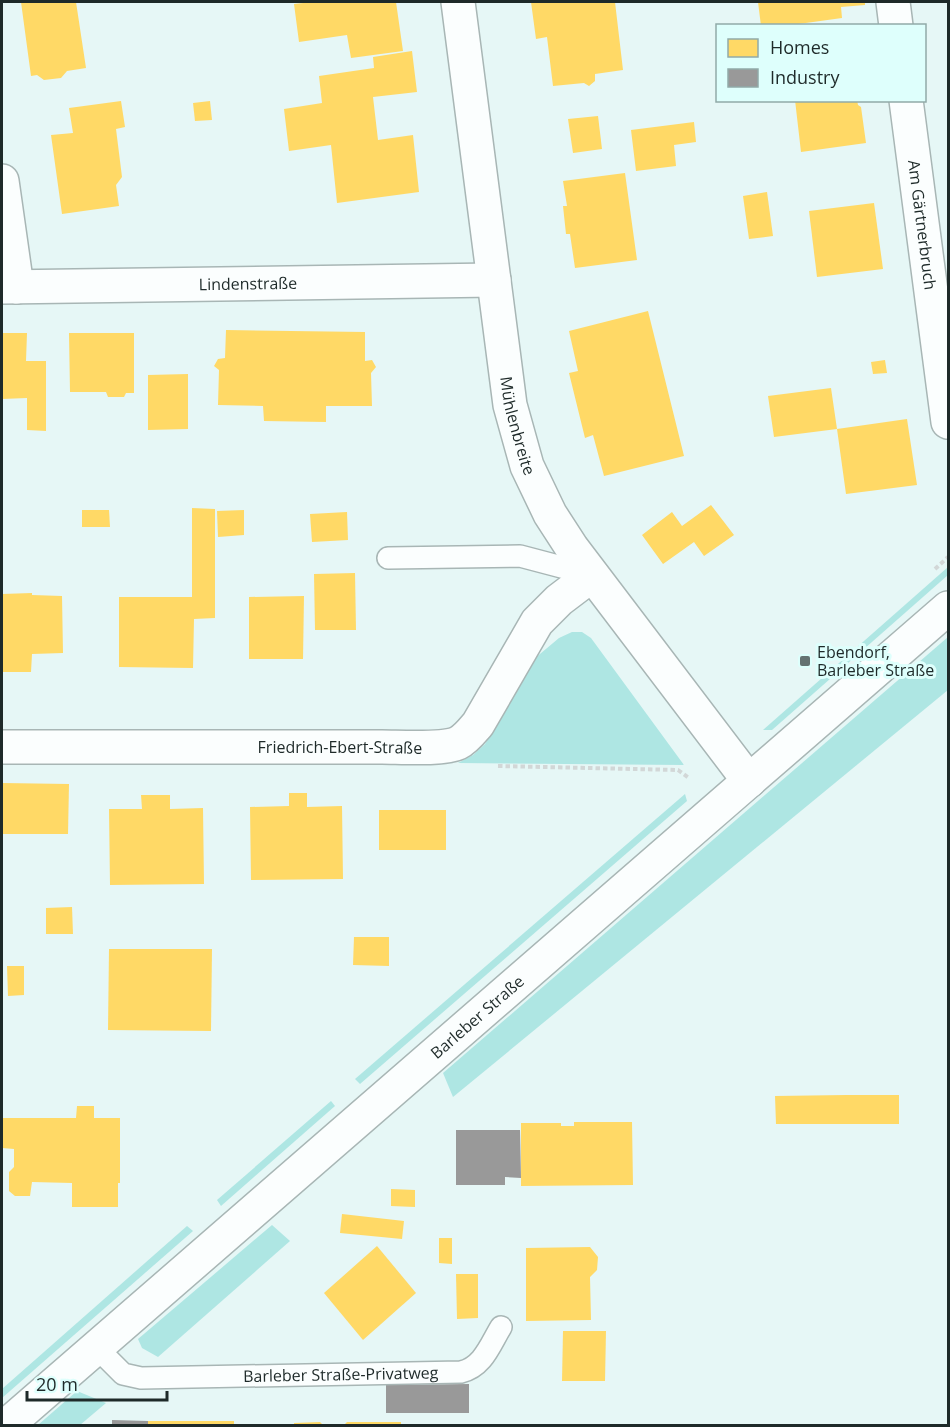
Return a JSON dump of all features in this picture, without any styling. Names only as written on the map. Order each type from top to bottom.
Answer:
[{"type":"street","name":"Mühlenbreite","points":[[459,2],[510,405],[519,442],[540,497],[572,548],[749,781]]},
{"type":"street","points":[[892,2],[896,24]]},
{"type":"street","name":"Am Gärtnerbruch","points":[[906,102],[948,422]]},
{"type":"street","points":[[2,181],[9,287]]},
{"type":"street","name":"Lindenstraße","points":[[9,287],[494,280]]},
{"type":"street","name":"Friedrich-Ebert-Straße","points":[[2,747],[432,747],[457,744],[478,724],[537,622],[559,600],[592,575]]},
{"type":"street","name":"Barleber Straße","points":[[6,1425],[948,608]]},
{"type":"lane","points":[[388,558],[520,556],[592,575]]},
{"type":"lane","name":"Barleber Straße-Privatweg","points":[[97,1348],[123,1374],[141,1378],[461,1372],[480,1363],[501,1327]]},
{"type":"path","points":[[495,766],[678,770],[690,778]]},
{"type":"shaded area","points":[[948,567],[948,575],[772,730],[763,730]]},
{"type":"shaded area","points":[[572,632],[582,632],[591,638],[684,765],[458,763],[473,755],[485,744],[534,659],[559,638]]},
{"type":"shaded area","points":[[948,637],[948,690],[453,1097],[443,1073]]},
{"type":"shaded area","points":[[685,794],[687,801],[360,1084],[355,1079]]},
{"type":"shaded area","points":[[331,1101],[335,1106],[221,1206],[217,1200]]},
{"type":"shaded area","points":[[272,1225],[290,1241],[158,1357],[142,1348],[138,1339]]},
{"type":"shaded area","points":[[187,1226],[193,1231],[2,1398],[2,1389]]},
{"type":"shaded area","points":[[77,1391],[106,1403],[80,1425],[38,1425]]},
{"type":"building: Homes","points":[[21,2],[76,2],[86,68],[67,71],[61,78],[44,80],[37,75],[31,76]]},
{"type":"building: Homes","points":[[396,2],[403,51],[351,58],[347,35],[299,42],[294,4]]},
{"type":"building: Homes","points":[[531,2],[615,2],[623,70],[595,74],[595,81],[589,86],[584,83],[553,86],[547,37],[536,39]]},
{"type":"building: Homes","points":[[758,2],[865,2],[865,5],[841,7],[842,18],[798,24],[761,24]]},
{"type":"building: Homes","points":[[412,51],[417,92],[373,97],[378,140],[413,135],[419,192],[337,203],[331,145],[289,151],[284,109],[322,103],[319,76],[374,68],[373,57]]},
{"type":"building: Homes","points":[[121,101],[125,127],[116,129],[122,177],[116,185],[119,206],[62,214],[51,135],[73,133],[69,108]]},
{"type":"building: Homes","points":[[210,101],[212,120],[195,121],[193,103]]},
{"type":"building: Homes","points":[[795,102],[857,102],[861,107],[866,143],[801,152]]},
{"type":"building: Homes","points":[[598,116],[602,149],[573,153],[568,119]]},
{"type":"building: Homes","points":[[694,122],[696,142],[674,145],[676,166],[636,171],[631,130]]},
{"type":"building: Homes","points":[[625,173],[637,260],[575,268],[570,234],[566,234],[563,206],[567,206],[563,181]]},
{"type":"building: Homes","points":[[767,192],[773,236],[749,239],[743,196]]},
{"type":"building: Homes","points":[[874,203],[883,269],[817,277],[809,211]]},
{"type":"building: Homes","points":[[648,311],[684,456],[604,476],[593,435],[585,438],[569,373],[578,371],[569,331]]},
{"type":"building: Homes","points":[[226,330],[365,332],[365,361],[372,360],[376,367],[371,373],[372,406],[326,406],[326,422],[264,421],[263,406],[218,405],[219,370],[214,366],[218,359],[225,358]]},
{"type":"building: Homes","points":[[2,333],[27,333],[26,361],[46,361],[46,431],[27,430],[27,398],[2,399]]},
{"type":"building: Homes","points":[[69,333],[134,333],[134,393],[126,393],[124,397],[108,397],[106,392],[70,392]]},
{"type":"building: Homes","points":[[885,360],[887,373],[873,374],[871,362]]},
{"type":"building: Homes","points":[[188,374],[188,429],[148,430],[148,375]]},
{"type":"building: Homes","points":[[831,388],[837,429],[774,437],[768,396]]},
{"type":"building: Homes","points":[[907,419],[917,485],[846,494],[837,429]]},
{"type":"building: Homes","points":[[711,505],[734,535],[704,556],[694,542],[663,564],[642,535],[672,512],[682,526]]},
{"type":"building: Homes","points":[[192,508],[215,509],[215,618],[194,619],[193,668],[119,667],[119,597],[192,597]]},
{"type":"building: Homes","points":[[82,510],[109,510],[110,527],[82,527]]},
{"type":"building: Homes","points":[[244,510],[244,535],[218,537],[217,511]]},
{"type":"building: Homes","points":[[347,512],[348,540],[312,542],[310,514]]},
{"type":"building: Homes","points":[[355,573],[356,630],[315,630],[314,574]]},
{"type":"building: Homes","points":[[32,593],[32,595],[62,596],[63,653],[32,654],[31,672],[2,672],[2,594]]},
{"type":"building: Homes","points":[[304,596],[303,659],[249,659],[249,597]]},
{"type":"building: Homes","points":[[2,783],[69,784],[68,834],[2,834]]},
{"type":"building: Homes","points":[[289,793],[307,793],[307,807],[342,806],[343,879],[251,880],[250,807],[289,806]]},
{"type":"building: Homes","points":[[141,795],[170,795],[170,809],[203,808],[204,884],[110,885],[109,809],[142,809]]},
{"type":"building: Homes","points":[[379,810],[446,810],[446,850],[379,850]]},
{"type":"building: Homes","points":[[72,907],[73,934],[46,934],[46,908]]},
{"type":"building: Homes","points":[[354,937],[389,937],[389,966],[353,965]]},
{"type":"building: Homes","points":[[109,949],[212,949],[211,1031],[108,1030]]},
{"type":"building: Homes","points":[[7,966],[24,966],[24,995],[8,996]]},
{"type":"building: Homes","points":[[899,1095],[899,1124],[776,1124],[775,1096]]},
{"type":"building: Homes","points":[[77,1106],[94,1106],[94,1118],[120,1118],[118,1207],[72,1207],[72,1183],[32,1182],[30,1196],[15,1196],[9,1191],[9,1172],[14,1167],[14,1149],[2,1148],[2,1118],[76,1118]]},
{"type":"building: Homes","points":[[574,1122],[632,1122],[633,1185],[521,1186],[521,1123],[561,1123],[561,1126],[574,1126]]},
{"type":"building: Homes","points":[[391,1189],[415,1190],[415,1207],[391,1206]]},
{"type":"building: Homes","points":[[342,1214],[404,1221],[402,1239],[340,1233]]},
{"type":"building: Homes","points":[[439,1238],[452,1238],[452,1264],[439,1263]]},
{"type":"building: Homes","points":[[377,1246],[416,1293],[363,1340],[324,1293]]},
{"type":"building: Homes","points":[[590,1247],[598,1257],[597,1270],[590,1277],[591,1320],[526,1321],[526,1248]]},
{"type":"building: Homes","points":[[456,1274],[478,1274],[478,1318],[457,1319]]},
{"type":"building: Homes","points":[[563,1331],[606,1331],[605,1381],[562,1381]]},
{"type":"building: Homes","points":[[148,1421],[234,1421],[234,1425],[148,1425]]},
{"type":"building: Homes","points":[[320,1422],[323,1425],[294,1425],[294,1423]]},
{"type":"building: Homes","points":[[347,1422],[401,1422],[401,1425],[344,1425]]},
{"type":"building: Industry","points":[[456,1130],[520,1130],[521,1178],[505,1177],[505,1185],[456,1185]]},
{"type":"building: Industry","points":[[469,1384],[469,1413],[386,1413],[386,1385]]},
{"type":"building: Industry","points":[[112,1420],[148,1421],[148,1426],[112,1426]]},
{"type":"place","name":"Ebendorf, Barleber Straße","points":[[805,661]]}]
